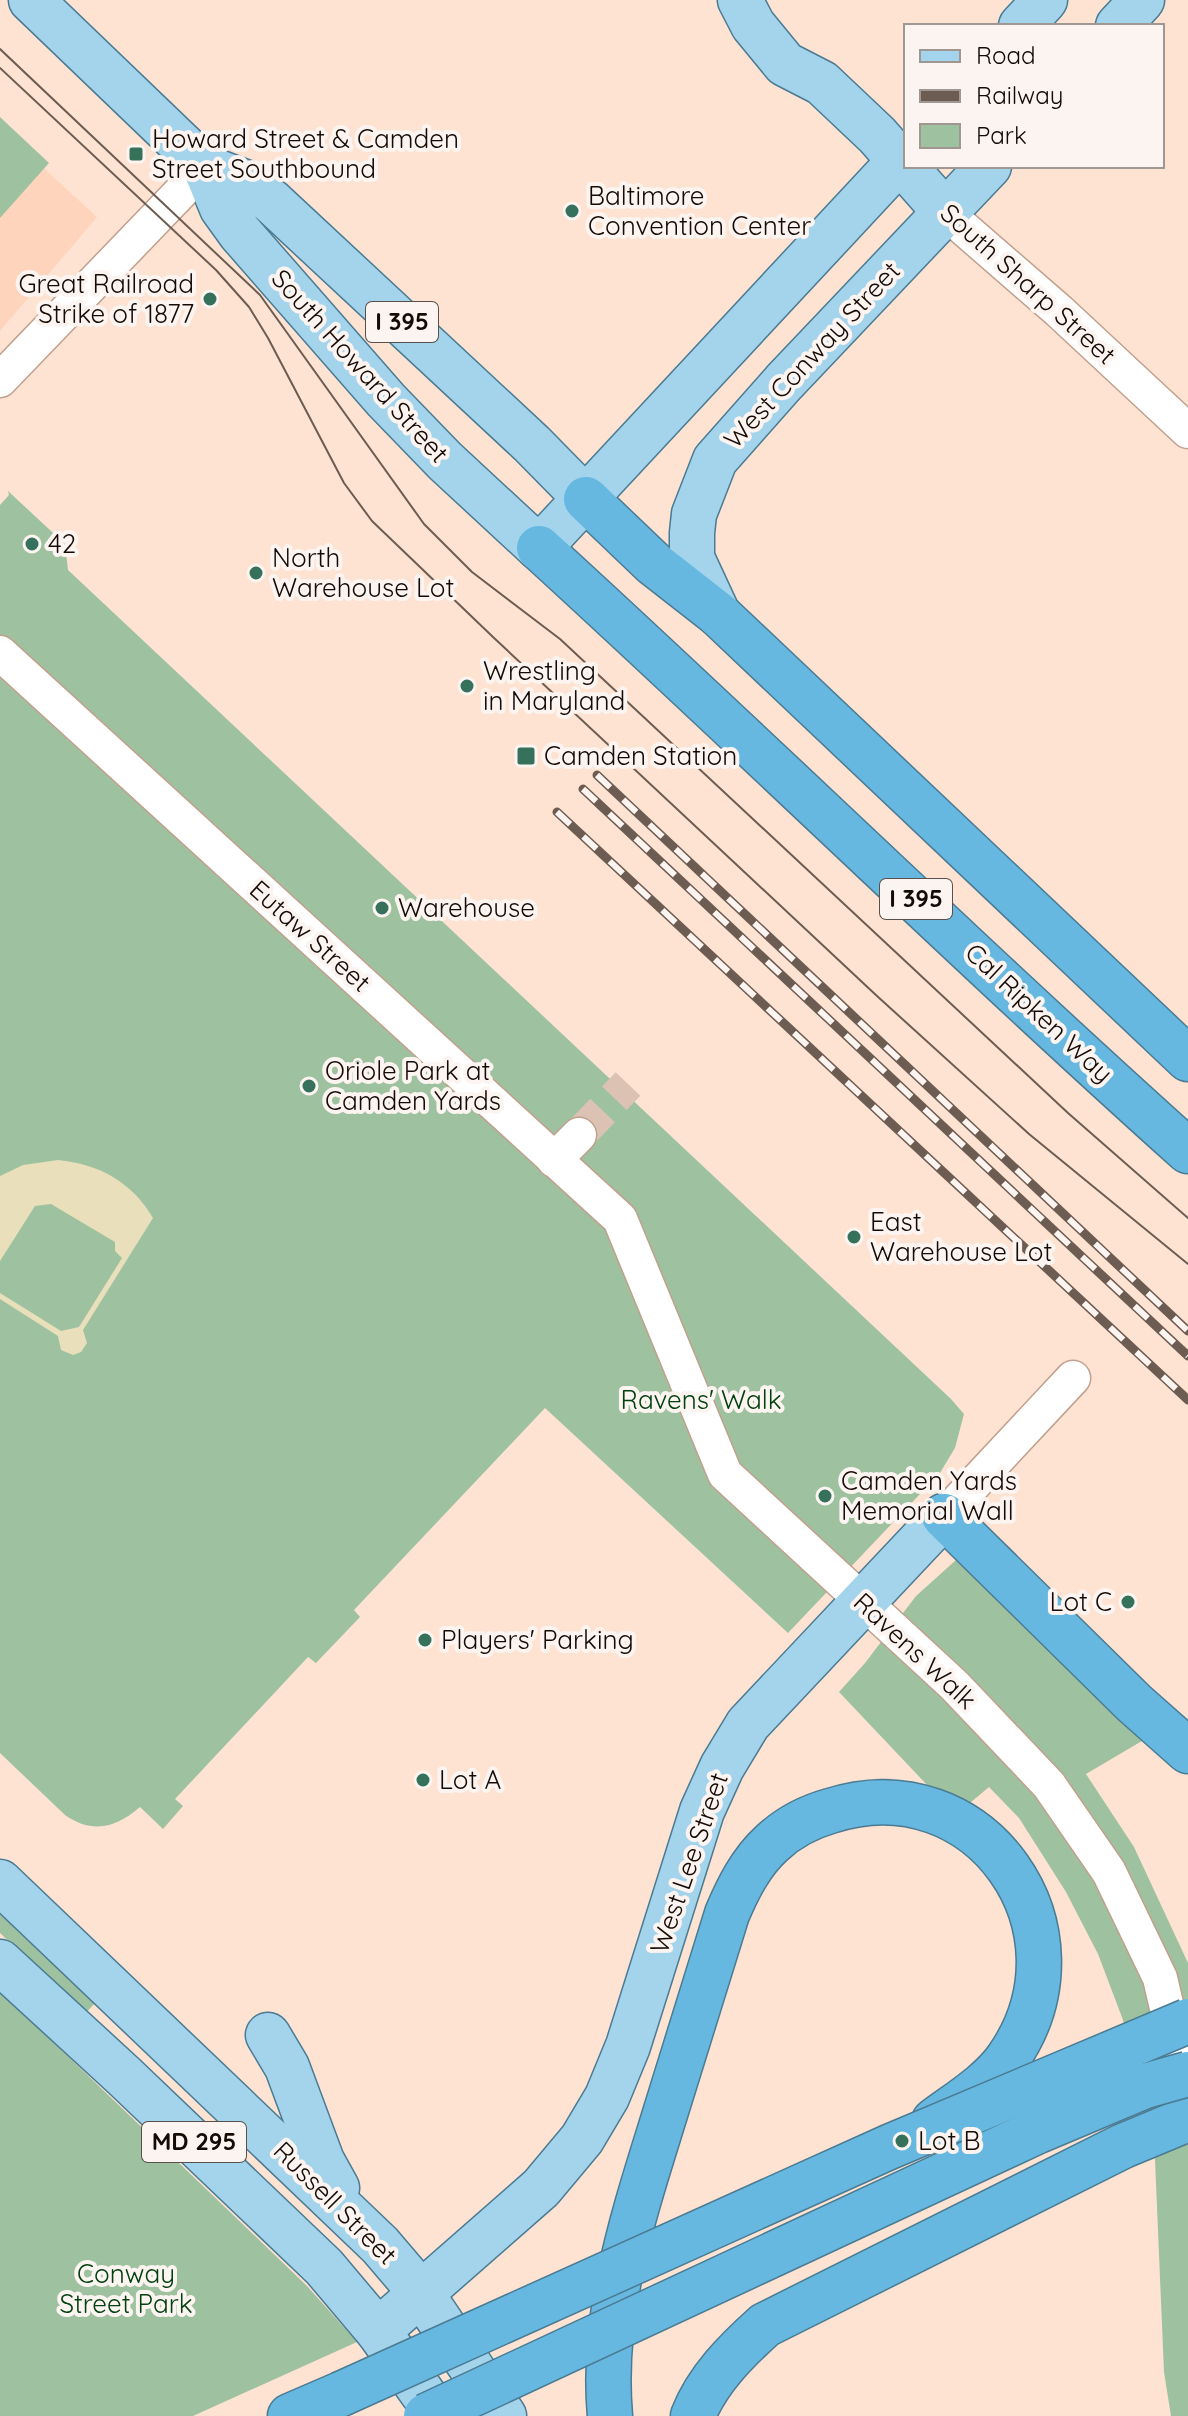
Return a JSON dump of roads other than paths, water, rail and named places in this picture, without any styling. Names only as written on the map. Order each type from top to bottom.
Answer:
[{"type":"highway","name":"I 395","points":[[586,499],[654,564],[718,614],[1188,1059]]},
{"type":"highway","name":"Cal Ripken Way","points":[[539,548],[728,721],[833,825],[1188,1151]]},
{"type":"highway","points":[[944,1516],[1134,1703],[1188,1751]]},
{"type":"highway","points":[[610,2416],[607,2385],[614,2299],[636,2207],[727,1914],[739,1885],[772,1842],[817,1815],[845,1806],[875,1802],[910,1804],[942,1814],[973,1831],[1018,1881],[1033,1914],[1039,1944],[1040,1973],[1035,2005],[1023,2034],[1006,2062],[935,2120],[889,2147]]},
{"type":"highway","points":[[290,2416],[889,2147],[1188,2021]]},
{"type":"highway","points":[[426,2416],[1038,2131],[1145,2086],[1188,2074]]},
{"type":"highway","points":[[693,2416],[725,2364],[765,2325],[1123,2146],[1188,2119]]},
{"type":"main road","name":"South Howard Street","points":[[31,0],[205,167],[247,183],[271,201],[532,444],[586,499]]},
{"type":"main road","name":"South Sharp Street","points":[[740,0],[753,25],[785,64],[822,83],[902,158]]},
{"type":"main road","points":[[1023,24],[1045,0]]},
{"type":"main road","points":[[1120,24],[1142,0]]},
{"type":"main road","points":[[539,548],[902,158]]},
{"type":"main road","name":"South Howard Street","points":[[205,167],[222,208],[350,359],[445,461],[539,548]]},
{"type":"main road","name":"South Sharp Street","points":[[910,168],[945,212]]},
{"type":"main road","name":"West Conway Street","points":[[718,614],[692,558],[694,514],[715,460],[774,393],[987,168]]},
{"type":"main road","name":"West Lee Street","points":[[378,2331],[541,2188],[582,2139],[607,2097],[628,2046],[702,1811],[722,1767],[748,1724],[944,1516]]},
{"type":"main road","name":"Russell Street","points":[[0,1882],[354,2218],[421,2293],[504,2416]]},
{"type":"main road","name":"Russell Street","points":[[0,1962],[147,2097],[324,2267],[378,2331],[439,2416]]},
{"type":"main road","points":[[268,2035],[287,2067],[322,2161],[354,2218]]},
{"type":"street","points":[[0,380],[205,167]]},
{"type":"street","name":"South Sharp Street","points":[[945,212],[1059,311],[1188,431]]},
{"type":"street","name":"Eutaw Street","points":[[0,653],[620,1219]]},
{"type":"street","points":[[554,1160],[579,1135]]},
{"type":"street","name":"Ravens Walk","points":[[620,1219],[725,1474],[954,1685],[1049,1785],[1109,1872],[1160,1978],[1188,2099]]},
{"type":"street","name":"West Lee Street","points":[[944,1516],[1073,1378]]},
{"type":"tunnel","points":[[579,1135],[628,1084]]},
{"type":"tram line","points":[[0,49],[260,295],[424,524],[472,572],[560,639],[1068,1113],[1188,1218]]},
{"type":"tram line","points":[[0,68],[216,270],[249,307],[344,483],[372,521],[877,996],[1029,1134],[1188,1264]]},
{"type":"railway","points":[[597,775],[1188,1331]]},
{"type":"railway","points":[[583,789],[1188,1356]]},
{"type":"railway","points":[[557,812],[1188,1400]]},
{"type":"place","name":"Howard Street & Camden Street Southbound","points":[[136,154]]},
{"type":"place","name":"Baltimore Convention Center","points":[[572,211]]},
{"type":"place","name":"Great Railroad Strike of 1877","points":[[210,299]]},
{"type":"place","name":"42","points":[[32,544]]},
{"type":"place","name":"North Warehouse Lot","points":[[256,573]]},
{"type":"place","name":"Wrestling in Maryland","points":[[467,686]]},
{"type":"place","name":"Camden Station","points":[[526,756]]},
{"type":"place","name":"Warehouse","points":[[382,908]]},
{"type":"place","name":"Oriole Park at Camden Yards","points":[[309,1086]]},
{"type":"place","name":"East Warehouse Lot","points":[[854,1237]]},
{"type":"place","name":"Camden Yards Memorial Wall","points":[[825,1496]]},
{"type":"place","name":"Lot C","points":[[1128,1602]]},
{"type":"place","name":"Players' Parking","points":[[425,1640]]},
{"type":"place","name":"Lot A","points":[[423,1780]]},
{"type":"place","name":"Lot B","points":[[902,2141]]},
{"type":"park label","name":"Ravens' Walk","points":[[701,1400]]},
{"type":"park label","name":"Conway Street Park","points":[[126,2289]]}]
